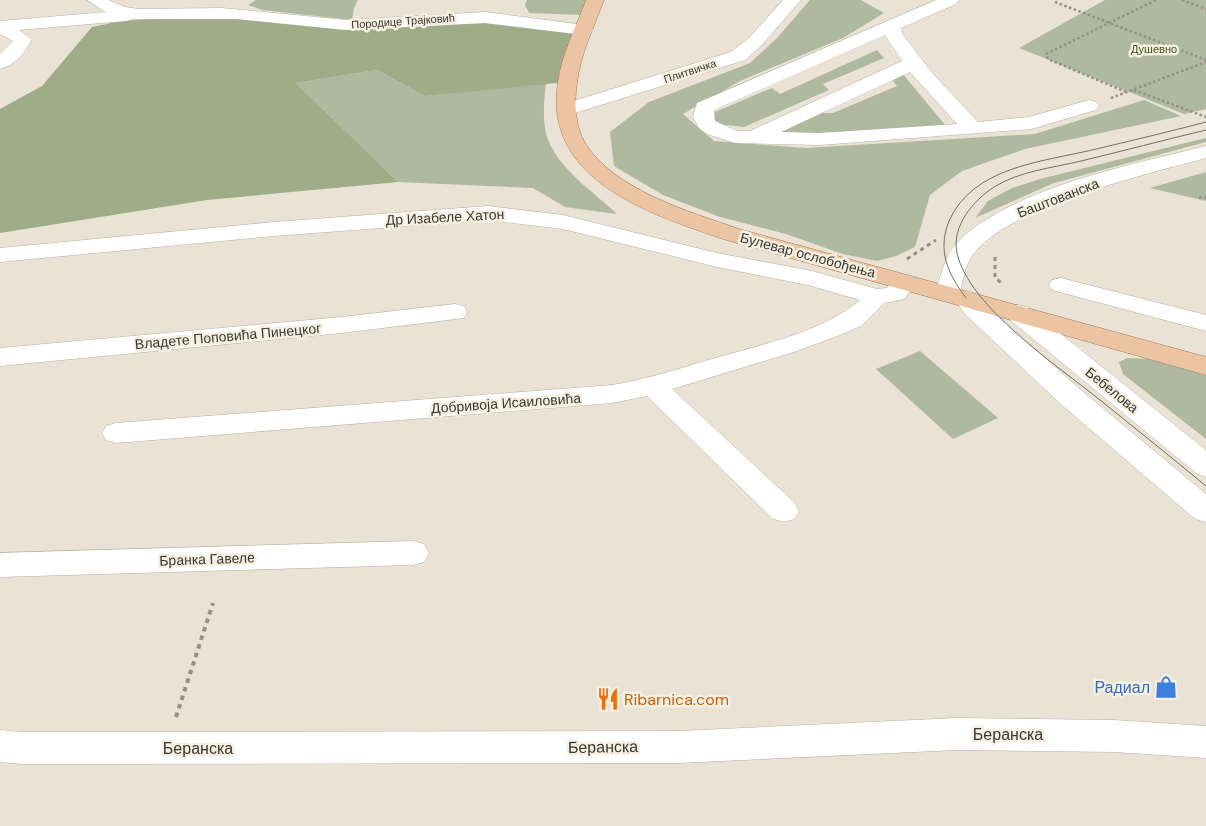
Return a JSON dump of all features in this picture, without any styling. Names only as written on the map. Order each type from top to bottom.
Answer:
[{"type":"main road","name":"Булевар ослобођења","points":[[595,0],[568,82],[568,122],[573,139],[586,158],[608,179],[656,206],[731,234],[903,271],[957,296],[1206,366]]},
{"type":"street","name":"Породице Трајковић","points":[[96,0],[116,12],[151,14],[225,6],[341,25],[448,18],[494,18],[584,30]]},
{"type":"street","name":"Плитвичка","points":[[568,109],[738,56],[755,42],[792,0]]},
{"type":"street","points":[[950,0],[704,107],[703,117],[706,124],[714,130],[735,137],[820,139],[973,129],[1031,123],[1089,106]]},
{"type":"street","points":[[0,27],[151,14]]},
{"type":"street","points":[[891,26],[894,38],[973,129]]},
{"type":"street","points":[[0,27],[23,39],[18,49],[0,63]]},
{"type":"street","points":[[750,138],[914,63]]},
{"type":"street","name":"Баштованска","points":[[957,296],[964,250],[978,237],[1003,221],[1079,188],[1206,152]]},
{"type":"street","name":"Др Изабеле Хатон","points":[[0,255],[284,228],[488,212],[518,214],[563,222],[717,260],[812,278],[876,297]]},
{"type":"street","points":[[876,297],[895,294],[903,271]]},
{"type":"street","points":[[1061,285],[1206,323]]},
{"type":"street","points":[[957,296],[975,309],[1072,398],[1206,510]]},
{"type":"street","name":"Добривоја Исаиловића","points":[[116,433],[612,394],[652,386],[826,332],[852,320],[870,306],[876,297]]},
{"type":"street","name":"Владете Поповића Пинецког","points":[[0,356],[342,325],[455,312]]},
{"type":"street","name":"Бебелова","points":[[1018,314],[1206,466]]},
{"type":"street","points":[[652,386],[784,511]]},
{"type":"street","name":"Бранка Гавеле","points":[[0,566],[413,553]]},
{"type":"street","name":"Беранска","points":[[0,746],[22,748],[166,749],[679,746],[957,734],[1114,736],[1206,742]]},
{"type":"path","points":[[1126,92],[1048,59],[1046,54],[1156,0]]},
{"type":"path","points":[[1182,0],[1206,9]]},
{"type":"path","points":[[1055,2],[1206,61]]},
{"type":"path","points":[[1089,106],[1206,61]]},
{"type":"path","points":[[1133,89],[1205,116]]},
{"type":"path","points":[[1199,197],[1206,198]]},
{"type":"path","points":[[903,271],[908,259],[936,240]]},
{"type":"path","points":[[999,252],[993,259],[995,278],[1008,288]]},
{"type":"path","points":[[166,749],[213,603]]},
{"type":"green space","points":[[256,0],[358,0],[354,8],[352,20],[262,10],[248,5]]},
{"type":"green space","points":[[527,0],[588,0],[583,15],[529,13],[525,5]]},
{"type":"green space","points":[[810,0],[861,0],[884,13],[843,38],[740,81],[683,114],[714,141],[806,148],[1035,134],[1144,100],[1181,116],[1025,149],[962,171],[930,195],[915,247],[896,256],[877,261],[843,254],[786,234],[720,217],[663,195],[614,166],[610,132],[649,102],[750,63],[777,38]]},
{"type":"green space","name":"Душевно","points":[[1105,0],[1206,0],[1206,109],[1184,114],[1019,48]]},
{"type":"green space","points":[[241,14],[300,22],[448,18],[584,30],[568,82],[425,96],[377,70],[296,83],[398,182],[207,200],[0,233],[0,109],[42,86],[92,27],[121,21]]},
{"type":"green space","points":[[877,50],[884,58],[823,84],[829,90],[744,127],[716,124],[711,118],[715,112],[772,88],[780,94]]},
{"type":"green space","points":[[377,70],[425,96],[546,83],[544,124],[552,149],[577,179],[617,214],[565,207],[533,188],[398,182],[296,83]]},
{"type":"green space","points":[[902,73],[946,126],[765,136],[813,113],[833,113],[897,86],[891,78]]},
{"type":"green space","points":[[1206,138],[1206,142],[1054,183],[975,218],[988,201],[1012,188],[1040,179]]},
{"type":"green space","points":[[1206,172],[1206,201],[1150,188]]},
{"type":"green space","points":[[920,351],[998,418],[953,439],[876,369]]},
{"type":"green space","points":[[1127,358],[1149,359],[1206,375],[1206,439],[1123,374],[1119,362]]},
{"type":"tram line","points":[[966,298],[954,280],[946,262],[944,242],[949,221],[960,203],[974,189],[991,178],[1010,170],[1206,122]]},
{"type":"tram line","points":[[1206,130],[1014,177],[986,192],[972,206],[957,233],[956,243],[957,253],[965,273],[996,314],[1039,353],[1206,486]]},
{"type":"place","name":"Радиал","points":[[1166,687]]},
{"type":"place","name":"Ribarnica.com","points":[[608,699]]}]
